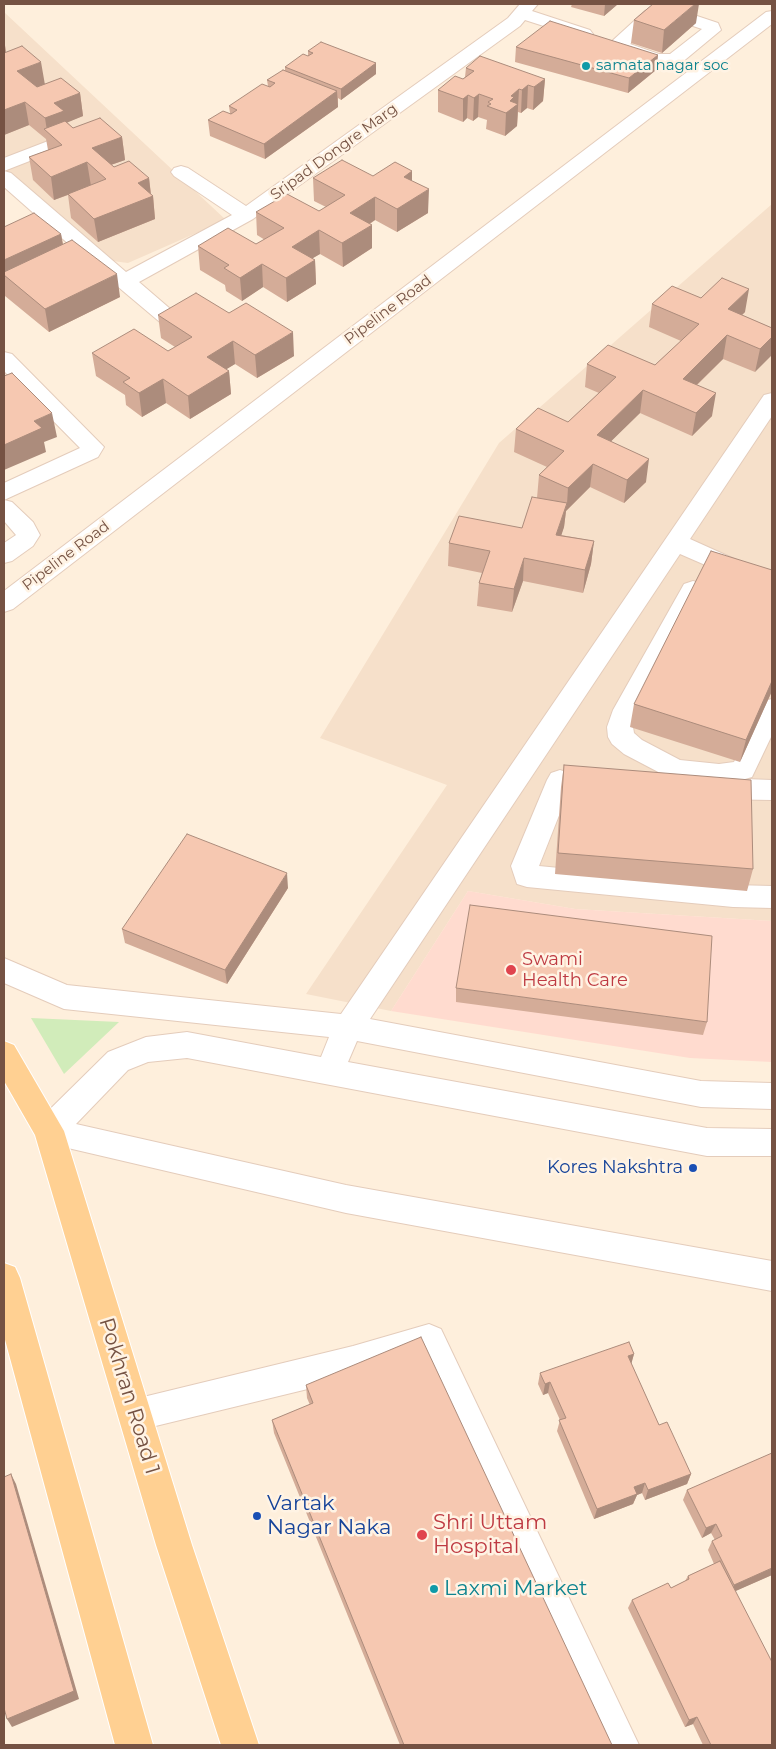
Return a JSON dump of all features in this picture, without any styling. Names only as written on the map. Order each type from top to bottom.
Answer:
[{"type":"main road","name":"Pokhran Road 1","points":[[4,1054],[49,1131],[174,1545],[240,1745]]},
{"type":"main road","points":[[4,1278],[132,1743]]},
{"type":"street","points":[[525,8],[617,46]]},
{"type":"street","name":"Sripad Dongre Marg","points":[[125,281],[246,215],[514,22],[525,8]]},
{"type":"street","name":"Pipeline Road","points":[[4,603],[772,16]]},
{"type":"street","points":[[4,165],[56,144]]},
{"type":"street","points":[[181,172],[246,215]]},
{"type":"street","points":[[4,177],[105,266],[168,318]]},
{"type":"street","points":[[4,359],[93,447],[90,452],[4,492]]},
{"type":"street","points":[[330,1072],[348,1027],[772,400]]},
{"type":"street","points":[[4,508],[25,528],[28,535],[25,540],[4,556]]},
{"type":"street","points":[[676,542],[772,586]]},
{"type":"street","points":[[710,558],[626,710],[620,727],[620,734],[633,747],[673,768],[690,772],[719,774],[734,772],[743,770],[772,708]]},
{"type":"street","points":[[524,766],[560,780],[587,783]]},
{"type":"street","points":[[560,780],[524,866],[526,876],[530,878],[733,896],[772,897]]},
{"type":"street","points":[[653,787],[772,790]]},
{"type":"street","points":[[4,970],[64,996],[348,1027],[701,1094],[772,1096]]},
{"type":"street","points":[[49,1131],[118,1062],[146,1050],[187,1045],[707,1142],[772,1143]]},
{"type":"street","points":[[49,1131],[346,1199],[772,1276]]},
{"type":"street","points":[[134,1415],[353,1362],[429,1340],[620,1745]]},
{"type":"shaded area","points":[[4,12],[226,220],[128,263],[105,260],[4,171]]},
{"type":"shaded area","points":[[772,204],[772,921],[575,909],[468,891],[391,1011],[306,994],[447,785],[320,738],[499,443]]},
{"type":"shaded area","points":[[468,891],[575,909],[772,921],[772,1062],[690,1058],[391,1011]]},
{"type":"green space","points":[[31,1018],[119,1022],[64,1074]]},
{"type":"building","points":[[653,4],[695,4],[664,30],[634,20]]},
{"type":"building","points":[[550,21],[658,55],[629,78],[516,47]]},
{"type":"building","points":[[321,42],[376,63],[341,89],[285,67],[303,54],[308,56],[313,53],[308,51]]},
{"type":"building","points":[[22,46],[41,62],[17,71],[37,87],[61,78],[80,93],[54,103],[64,111],[45,118],[25,102],[4,110],[4,53]]},
{"type":"building","points":[[480,56],[545,79],[534,87],[528,85],[522,90],[519,89],[511,96],[514,97],[510,101],[518,104],[506,113],[487,106],[491,104],[488,102],[493,99],[479,94],[474,98],[468,95],[463,99],[438,90],[455,76],[463,79],[474,71],[466,68]]},
{"type":"building","points":[[283,70],[337,91],[264,144],[208,120],[223,111],[231,114],[237,110],[229,106],[262,84],[270,87],[275,83],[267,80]]},
{"type":"building","points":[[100,118],[122,137],[92,148],[114,167],[129,161],[149,178],[138,183],[153,196],[94,219],[68,194],[106,179],[87,162],[51,177],[29,157],[62,145],[44,129],[65,121],[73,128]]},
{"type":"building","points":[[342,160],[373,176],[395,162],[412,171],[404,177],[429,189],[397,209],[375,197],[350,213],[372,225],[342,243],[319,230],[292,247],[315,260],[286,278],[262,264],[240,278],[224,268],[229,265],[198,246],[228,228],[256,244],[284,228],[256,212],[287,194],[319,211],[345,195],[313,178]]},
{"type":"building","points":[[34,213],[61,234],[4,260],[4,227]]},
{"type":"building","points":[[72,240],[117,274],[45,309],[4,275],[4,272]]},
{"type":"building","points":[[722,278],[749,289],[728,309],[772,328],[772,337],[760,349],[727,335],[683,379],[716,393],[696,413],[643,390],[597,435],[649,459],[627,480],[593,464],[568,488],[539,475],[564,451],[516,429],[538,408],[568,422],[616,377],[587,364],[608,345],[655,365],[699,324],[652,304],[672,286],[701,298]]},
{"type":"building","points":[[196,293],[229,313],[246,303],[293,332],[255,355],[233,341],[207,357],[229,371],[188,396],[163,379],[139,393],[123,382],[130,378],[92,353],[134,329],[168,351],[192,337],[158,315]]},
{"type":"building","points":[[12,373],[52,413],[34,421],[42,428],[4,445],[4,376]]},
{"type":"building","points":[[532,497],[567,503],[556,535],[594,541],[585,570],[524,558],[514,589],[479,583],[490,551],[449,543],[459,516],[522,528]]},
{"type":"building","points":[[711,551],[772,570],[772,681],[746,740],[634,704]]},
{"type":"building","points":[[564,765],[751,780],[753,869],[558,853]]},
{"type":"building","points":[[187,834],[287,873],[225,970],[122,929]]},
{"type":"building","points":[[470,905],[712,936],[707,1022],[456,988]]},
{"type":"building","name":"Laxmi Market","points":[[421,1337],[612,1745],[404,1745],[272,1420],[313,1403],[306,1385]]},
{"type":"building","points":[[629,1342],[634,1354],[628,1356],[659,1425],[667,1422],[691,1474],[648,1490],[645,1483],[634,1487],[637,1494],[597,1509],[559,1420],[566,1418],[550,1382],[545,1384],[540,1373]]},
{"type":"building","points":[[772,1453],[772,1568],[734,1585],[712,1541],[722,1536],[716,1524],[706,1528],[687,1490]]},
{"type":"building","points":[[11,1474],[74,1691],[7,1719],[4,1708],[4,1477]]},
{"type":"building","points":[[720,1561],[772,1662],[772,1745],[711,1745],[697,1717],[689,1720],[632,1600],[668,1583],[671,1588],[689,1579],[688,1576]]},
{"type":"place","name":"samata nagar soc","points":[[586,66]]},
{"type":"place","name":"Swami Health Care","points":[[511,970]]},
{"type":"place","name":"Kores Nakshtra","points":[[693,1168]]},
{"type":"place","name":"Vartak Nagar Naka","points":[[257,1516]]},
{"type":"place","name":"Shri Uttam Hospital","points":[[422,1535]]},
{"type":"place","name":"Laxmi Market","points":[[434,1589]]}]
